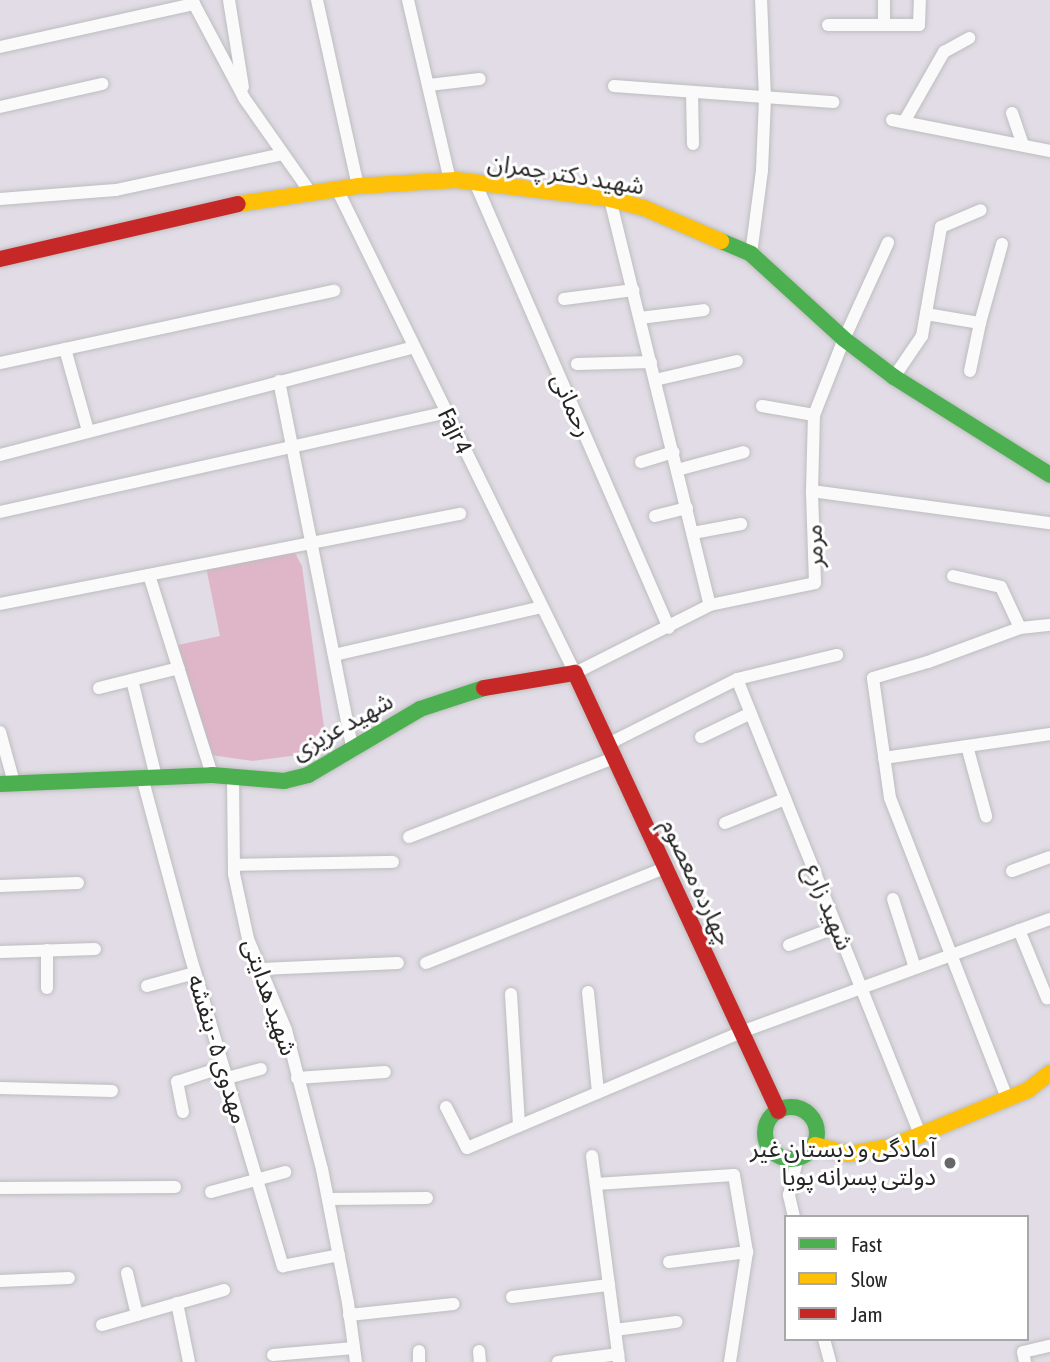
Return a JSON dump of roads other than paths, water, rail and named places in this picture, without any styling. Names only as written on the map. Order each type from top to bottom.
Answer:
[{"type":"street","points":[[229,0],[244,98]]},
{"type":"street","points":[[317,0],[358,186]]},
{"type":"street","points":[[408,0],[450,180]]},
{"type":"street","points":[[751,254],[762,170],[765,98],[761,0]]},
{"type":"street","points":[[884,0],[884,25]]},
{"type":"street","points":[[828,24],[919,25],[920,0]]},
{"type":"street","points":[[0,47],[193,2],[244,98],[310,192]]},
{"type":"street","points":[[969,38],[944,52],[898,121],[1050,151]]},
{"type":"street","points":[[429,85],[480,79]]},
{"type":"street","points":[[0,107],[102,84]]},
{"type":"street","points":[[614,86],[833,102]]},
{"type":"street","points":[[692,92],[693,144]]},
{"type":"street","points":[[1012,113],[1023,145]]},
{"type":"street","points":[[0,199],[116,190],[282,154]]},
{"type":"street","name":"شهید دکتر چمران","points":[[0,259],[210,208],[358,186],[450,180],[610,199],[644,208],[751,254],[844,339],[894,377],[1050,475]]},
{"type":"street","name":"رحمانی","points":[[475,182],[669,628]]},
{"type":"street","name":"Fajr 4","points":[[337,189],[575,673]]},
{"type":"street","points":[[610,199],[710,605]]},
{"type":"street","points":[[894,377],[922,336],[941,227],[981,210]]},
{"type":"street","points":[[812,491],[814,415],[844,339],[888,243]]},
{"type":"street","points":[[970,371],[979,323],[1002,244]]},
{"type":"street","points":[[564,299],[633,289]]},
{"type":"street","points":[[0,363],[334,292]]},
{"type":"street","points":[[640,318],[704,310]]},
{"type":"street","points":[[926,314],[979,323]]},
{"type":"street","points":[[0,455],[414,347]]},
{"type":"street","points":[[65,349],[88,431]]},
{"type":"street","points":[[655,380],[737,361]]},
{"type":"street","points":[[577,364],[650,362]]},
{"type":"street","points":[[279,381],[353,751]]},
{"type":"street","points":[[762,406],[814,415]]},
{"type":"street","points":[[0,512],[446,412]]},
{"type":"street","points":[[641,462],[673,452]]},
{"type":"street","points":[[677,470],[744,452]]},
{"type":"street","name":"مرمر","points":[[575,673],[710,605],[815,583],[812,491],[1050,523]]},
{"type":"street","points":[[655,516],[687,508]]},
{"type":"street","points":[[0,604],[460,514]]},
{"type":"street","points":[[693,533],[741,524]]},
{"type":"street","points":[[149,575],[212,775]]},
{"type":"street","points":[[953,576],[1001,587],[1020,628]]},
{"type":"street","points":[[334,655],[542,607]]},
{"type":"street","points":[[1007,1098],[890,799],[873,678],[928,662],[1020,628],[1050,625]]},
{"type":"street","points":[[409,837],[611,751],[737,679],[837,655]]},
{"type":"street","points":[[99,688],[179,667]]},
{"type":"street","name":"شهید عزیزی","points":[[7,783],[212,775],[284,781],[309,775],[421,709],[483,688],[575,673]]},
{"type":"street","name":"چهارده معصوم","points":[[575,673],[778,1111]]},
{"type":"street","name":"شهید زارع","points":[[737,679],[920,1135]]},
{"type":"street","name":"مهدوی ۵ - بنفشه","points":[[132,680],[149,777],[195,972],[283,1266],[339,1255]]},
{"type":"street","points":[[701,737],[751,713]]},
{"type":"street","points":[[0,732],[7,783]]},
{"type":"street","points":[[884,758],[1050,734]]},
{"type":"street","points":[[967,746],[986,816]]},
{"type":"street","name":"شهید هدایتی","points":[[233,777],[234,865],[248,939],[286,1030],[328,1199],[356,1362]]},
{"type":"street","points":[[725,823],[785,799]]},
{"type":"street","points":[[1012,872],[1050,857]]},
{"type":"street","points":[[234,865],[393,862]]},
{"type":"street","points":[[426,962],[665,869]]},
{"type":"street","points":[[0,886],[78,883]]},
{"type":"street","points":[[893,899],[915,968]]},
{"type":"street","points":[[446,1107],[467,1148],[741,1032],[1050,919]]},
{"type":"street","points":[[789,945],[836,927]]},
{"type":"street","points":[[1019,930],[1047,998]]},
{"type":"street","points":[[0,952],[95,949]]},
{"type":"street","points":[[47,950],[47,988]]},
{"type":"street","points":[[261,969],[398,963]]},
{"type":"street","points":[[147,986],[195,972]]},
{"type":"street","points":[[588,992],[598,1092]]},
{"type":"street","points":[[511,994],[519,1126]]},
{"type":"street","points":[[183,1112],[177,1082],[225,1072],[261,1069]]},
{"type":"street","points":[[297,1078],[385,1072]]},
{"type":"street","points":[[815,1145],[849,1154],[870,1152],[920,1135],[1028,1090],[1050,1073]]},
{"type":"street","points":[[0,1087],[112,1091]]},
{"type":"street","points":[[794,1215],[789,1195],[797,1159],[815,1145],[817,1129],[809,1114],[794,1107],[778,1111],[767,1123],[765,1131],[768,1147],[781,1157],[797,1159]]},
{"type":"street","points":[[558,1362],[618,1358],[592,1156]]},
{"type":"street","points":[[211,1192],[285,1172]]},
{"type":"street","points":[[596,1184],[734,1175],[747,1252],[730,1362]]},
{"type":"street","points":[[0,1188],[175,1187]]},
{"type":"street","points":[[328,1199],[427,1198]]},
{"type":"street","points":[[669,1262],[747,1252]]},
{"type":"street","points":[[127,1273],[137,1315]]},
{"type":"street","points":[[0,1281],[69,1278]]},
{"type":"street","points":[[512,1297],[609,1285]]},
{"type":"street","points":[[102,1325],[224,1290]]},
{"type":"street","points":[[177,1303],[189,1362]]},
{"type":"street","points":[[349,1315],[453,1304]]},
{"type":"street","points":[[615,1330],[676,1322]]},
{"type":"street","points":[[825,1341],[830,1362]]},
{"type":"street","points":[[1024,1357],[1050,1346]]},
{"type":"street","points":[[273,1355],[354,1348]]},
{"type":"place","name":"آمادگی و دبستان غیر دولتی پسرانه پویا","points":[[950,1163]]}]
